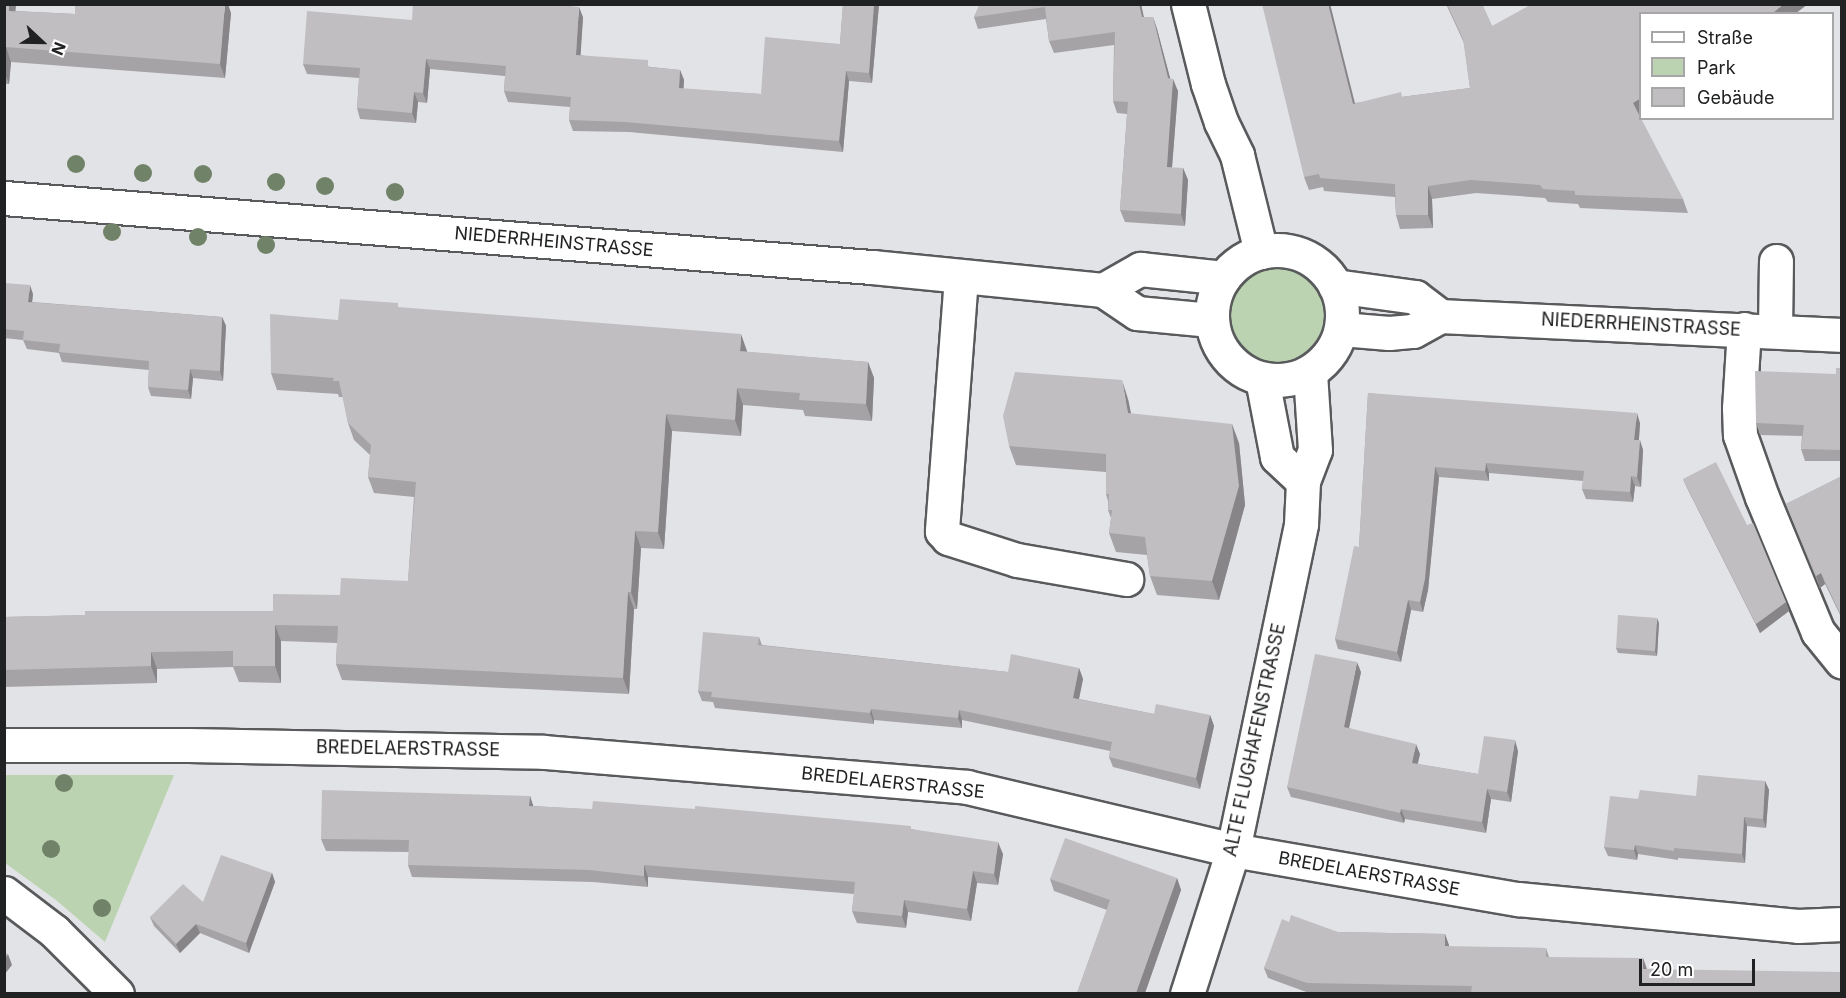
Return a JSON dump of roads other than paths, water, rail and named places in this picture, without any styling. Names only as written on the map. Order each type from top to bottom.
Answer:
[{"type":"street","points":[[1188,4],[1208,84],[1221,122],[1237,155],[1261,252]]},
{"type":"street","name":"NIEDERRHEINSTRASSE","points":[[4,198],[1103,290],[1137,313],[1211,320]]},
{"type":"street","points":[[1290,251],[1316,263],[1335,286],[1340,300],[1341,329],[1330,353],[1310,372],[1286,380],[1262,379],[1233,364],[1215,337],[1211,320],[1216,291],[1224,278],[1246,257],[1261,252],[1290,251]]},
{"type":"street","points":[[1776,261],[1739,408],[1740,435],[1762,497],[1818,632],[1842,662]]},
{"type":"street","points":[[1103,290],[1140,269],[1224,278]]},
{"type":"street","points":[[962,277],[942,531],[948,538],[1017,560],[1125,579]]},
{"type":"street","points":[[1335,286],[1415,297],[1440,316],[1413,331],[1389,333],[1341,329]]},
{"type":"street","name":"NIEDERRHEINSTRASSE","points":[[1440,316],[1842,335]]},
{"type":"street","name":"ALTE FLUGHAFENSTRASSE","points":[[1186,993],[1233,850],[1300,524],[1303,481],[1315,450],[1310,372]]},
{"type":"street","points":[[1262,379],[1277,457],[1303,481]]},
{"type":"street","name":"BREDELAERSTRASSE","points":[[4,745],[189,745],[544,752],[967,787],[1233,850],[1518,899],[1798,926],[1842,924]]},
{"type":"street","points":[[4,893],[54,932],[117,993]]}]
